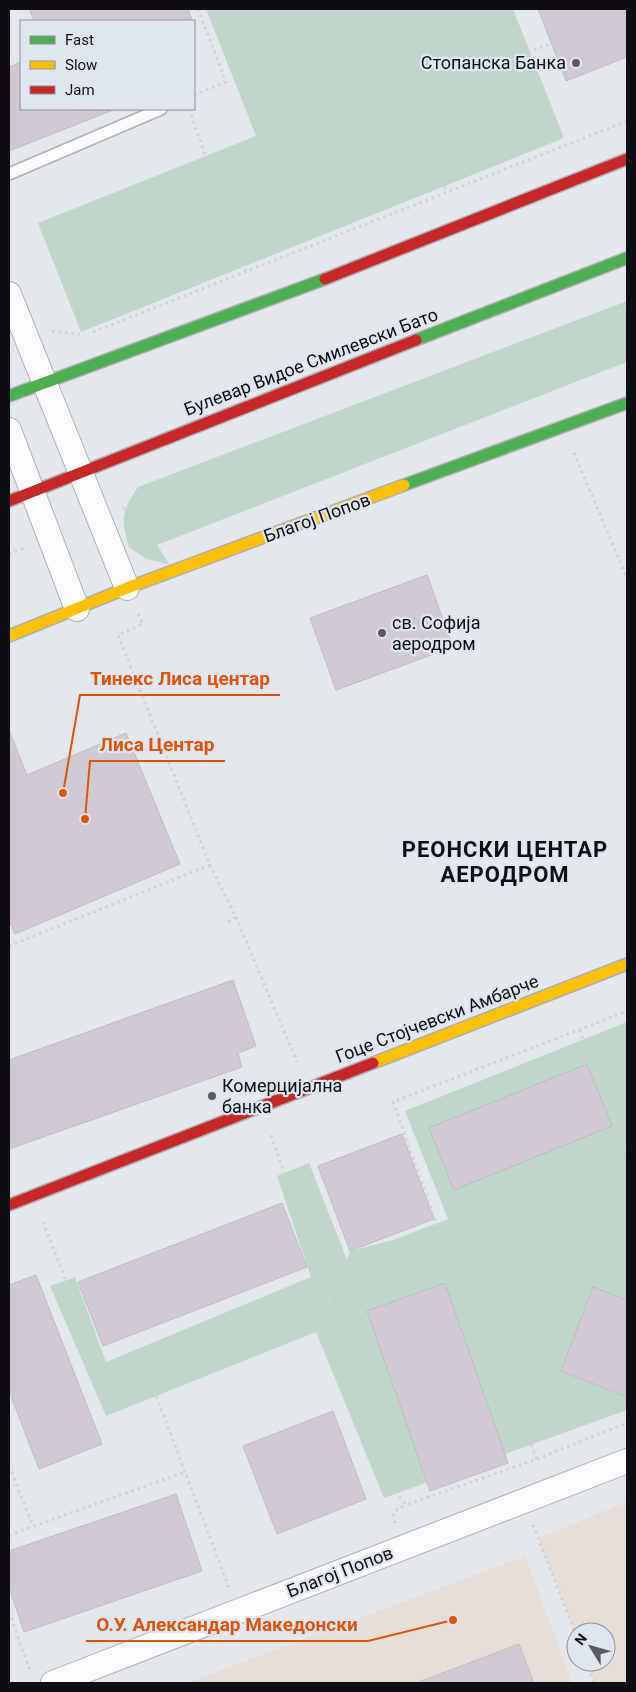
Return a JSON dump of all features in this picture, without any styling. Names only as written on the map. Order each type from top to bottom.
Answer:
[{"type":"street","points":[[9,396],[377,259],[627,159]]},
{"type":"street","name":"Булевар Видое Смилевски Бато","points":[[9,501],[131,451],[627,258]]},
{"type":"street","points":[[9,294],[127,588]]},
{"type":"street","name":"Благој Попов","points":[[9,636],[127,588],[627,403]]},
{"type":"street","points":[[9,430],[77,609]]},
{"type":"street","name":"Гоце Стојчевски Амбарче","points":[[9,1205],[627,964]]},
{"type":"street","name":"Благој Попов","points":[[42,1679],[238,1612],[627,1461]]},
{"type":"lane","points":[[9,174],[159,110]]},
{"type":"path","points":[[195,95],[226,82],[198,9]]},
{"type":"path","points":[[380,9],[446,191]]},
{"type":"path","points":[[414,100],[551,43]]},
{"type":"path","points":[[188,110],[246,270]]},
{"type":"path","points":[[49,331],[82,336],[627,121]]},
{"type":"path","points":[[120,510],[627,309]]},
{"type":"path","points":[[563,427],[627,578]]},
{"type":"path","points":[[9,554],[35,544]]},
{"type":"path","points":[[127,588],[143,624],[118,635],[210,865],[236,918],[308,1088]]},
{"type":"path","points":[[9,946],[210,865]]},
{"type":"path","points":[[228,922],[236,918]]},
{"type":"path","points":[[537,1459],[455,1251],[444,1247],[393,1102],[627,1011]]},
{"type":"path","points":[[579,1030],[627,1153]]},
{"type":"path","points":[[261,1107],[395,1492],[406,1505],[537,1459],[627,1423]]},
{"type":"path","points":[[32,1196],[104,1381],[627,1186]]},
{"type":"path","points":[[145,1366],[238,1612]]},
{"type":"path","points":[[9,1466],[33,1526]]},
{"type":"path","points":[[9,1535],[185,1472]]},
{"type":"path","points":[[523,1501],[571,1622]]},
{"type":"path","points":[[9,1612],[42,1679]]},
{"type":"shaded area","points":[[627,1502],[627,1683],[595,1683],[590,1672],[616,1672],[616,1622],[571,1622],[538,1538]]},
{"type":"shaded area","points":[[525,1556],[566,1664],[566,1672],[569,1672],[573,1683],[187,1683]]},
{"type":"green space","points":[[206,9],[513,9],[564,138],[81,332],[38,223],[256,136]]},
{"type":"green space","points":[[627,301],[627,362],[157,545],[169,564],[146,559],[129,547],[124,516],[128,503],[138,487]]},
{"type":"green space","points":[[627,1022],[627,1410],[384,1498],[316,1332],[106,1416],[50,1286],[75,1277],[106,1362],[311,1277],[277,1176],[309,1163],[347,1260],[350,1251],[393,1240],[448,1219],[405,1111]]},
{"type":"building","points":[[29,9],[188,9],[192,20],[34,20]]},
{"type":"building","points":[[538,9],[627,9],[627,57],[566,81]]},
{"type":"building","points":[[20,62],[20,110],[113,110],[9,151],[9,67]]},
{"type":"building","name":"св. Софија аеродром","points":[[427,575],[453,647],[336,690],[310,618]]},
{"type":"building","points":[[9,730],[27,775],[126,733],[180,864],[15,934],[9,920]]},
{"type":"building","points":[[233,980],[256,1046],[238,1053],[242,1067],[9,1149],[9,1060]]},
{"type":"building","points":[[587,1064],[612,1126],[454,1190],[429,1128]]},
{"type":"building","points":[[402,1134],[434,1219],[350,1251],[318,1166]]},
{"type":"building","points":[[282,1203],[307,1267],[103,1346],[78,1282]]},
{"type":"building","points":[[36,1275],[102,1444],[39,1469],[9,1391],[9,1285]]},
{"type":"building","points":[[445,1283],[508,1463],[430,1491],[367,1311]]},
{"type":"building","points":[[593,1287],[627,1300],[627,1397],[561,1371]]},
{"type":"building","points":[[333,1411],[366,1499],[277,1534],[243,1446]]},
{"type":"building","points":[[176,1494],[202,1571],[24,1632],[9,1587],[9,1551]]},
{"type":"building","points":[[519,1644],[534,1683],[416,1683]]},
{"type":"traffic: fast","points":[[416,340],[627,258]]},
{"type":"traffic: fast","points":[[9,396],[325,279]]},
{"type":"traffic: fast","points":[[404,485],[627,403]]},
{"type":"traffic: slow","points":[[9,636],[127,588],[404,485]]},
{"type":"traffic: slow","points":[[373,1063],[627,964]]},
{"type":"traffic: jam","points":[[325,279],[627,159]]},
{"type":"traffic: jam","points":[[9,501],[416,340]]},
{"type":"traffic: jam","points":[[9,1205],[373,1063]]},
{"type":"place","name":"Стопанска Банка","points":[[576,63]]},
{"type":"place","name":"св. Софија аеродром","points":[[382,633]]},
{"type":"place","name":"Тинекс Лиса центар","points":[[63,793]]},
{"type":"place","name":"Лиса Центар","points":[[85,819]]},
{"type":"place","name":"Комерцијална банка","points":[[212,1096]]},
{"type":"place","name":"О.У. Александар Македонски","points":[[453,1620]]},
{"type":"district","name":"РЕОНСКИ ЦЕНТАР АЕРОДРОМ","points":[[505,862]]}]
